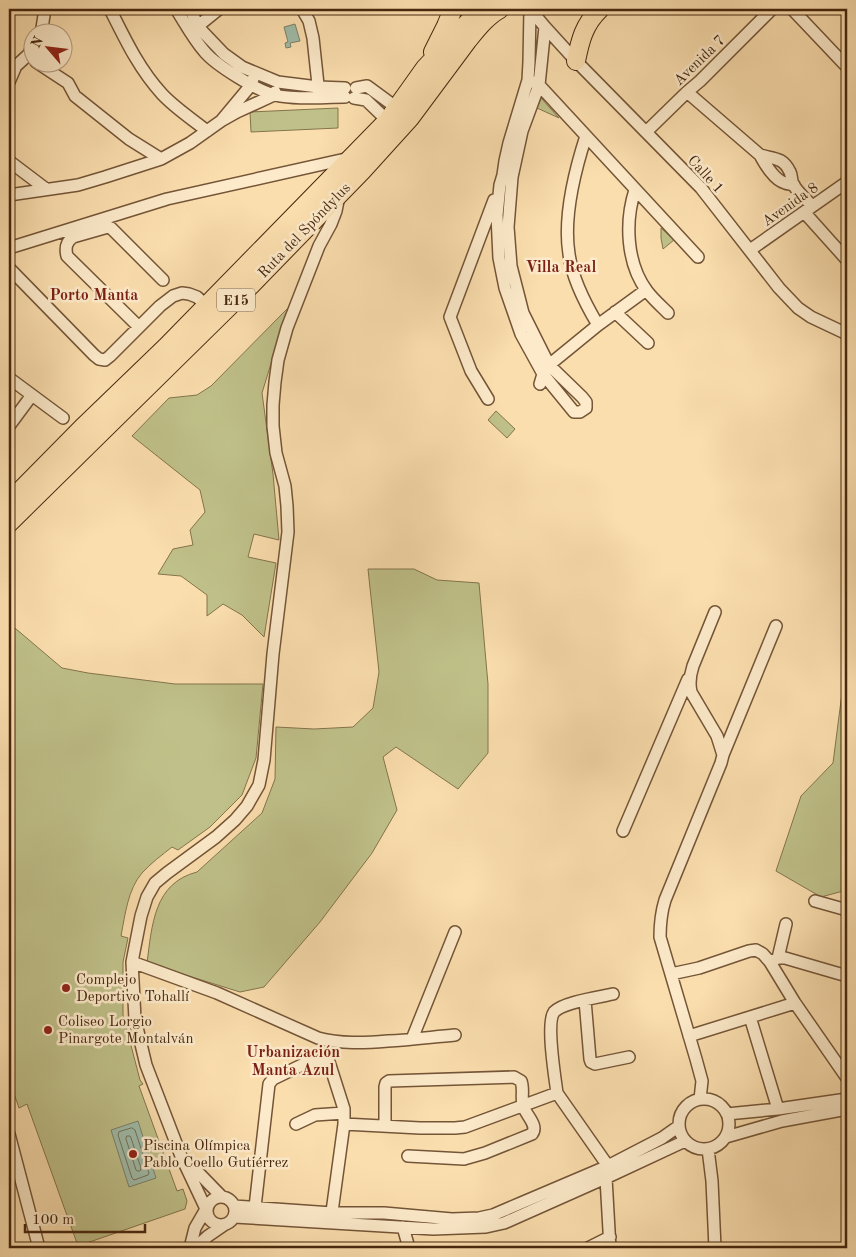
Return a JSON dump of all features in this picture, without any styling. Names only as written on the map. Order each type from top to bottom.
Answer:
[{"type":"highway","points":[[425,68],[446,26],[452,9]]},
{"type":"highway","name":"Ruta del Spóndylus","points":[[333,188],[352,157],[398,120],[425,68],[482,9]]},
{"type":"highway","name":"Ruta del Spóndylus","points":[[9,502],[213,311],[250,286],[333,188],[398,120],[488,18],[500,9]]},
{"type":"highway","points":[[576,61],[584,30],[600,9]]},
{"type":"highway","name":"Ruta del Spóndylus","points":[[9,523],[213,311]]},
{"type":"street","points":[[43,22],[45,9]]},
{"type":"street","points":[[110,9],[140,67],[152,83],[177,109],[206,131]]},
{"type":"street","points":[[176,9],[195,29],[242,67],[278,82],[319,92],[357,92],[398,120]]},
{"type":"street","points":[[190,9],[195,29],[205,52],[221,66],[251,85],[274,95],[304,98],[319,92]]},
{"type":"street","points":[[195,29],[219,9]]},
{"type":"street","points":[[302,9],[309,21],[313,38],[319,92]]},
{"type":"street","points":[[488,400],[471,371],[450,317],[505,179],[518,129],[528,80],[530,9]]},
{"type":"street","name":"Calle 1","points":[[530,9],[576,61],[701,188],[779,288],[798,308],[811,317],[847,334]]},
{"type":"street","name":"Avenida 7","points":[[646,132],[772,9]]},
{"type":"street","points":[[792,9],[847,67]]},
{"type":"street","points":[[518,129],[539,85],[545,27]]},
{"type":"street","points":[[9,82],[12,65]]},
{"type":"street","points":[[53,72],[68,83],[75,96],[129,139],[161,158]]},
{"type":"street","points":[[221,121],[251,85],[255,73]]},
{"type":"street","points":[[528,80],[539,85],[698,257]]},
{"type":"street","points":[[9,195],[78,185],[106,178],[161,158],[190,143],[237,112],[274,95],[278,82]]},
{"type":"street","points":[[357,92],[366,100],[398,120]]},
{"type":"street","points":[[687,92],[760,155],[769,170],[785,184],[794,185],[808,209],[845,252]]},
{"type":"street","points":[[586,136],[572,190],[569,214],[569,254],[586,306],[598,325]]},
{"type":"street","points":[[9,248],[167,199],[352,157]]},
{"type":"street","points":[[9,161],[46,189]]},
{"type":"street","points":[[505,179],[503,227],[506,267],[519,315],[544,374],[598,325],[646,290]]},
{"type":"street","name":"Avenida 8","points":[[750,250],[847,182]]},
{"type":"street","points":[[224,1225],[211,1222],[206,1214],[206,1209],[181,1156],[146,1065],[135,1019],[132,962],[141,916],[147,897],[156,883],[166,873],[216,837],[235,820],[247,806],[260,785],[288,532],[285,486],[276,453],[273,426],[273,405],[278,360],[287,328],[336,211],[333,188]]},
{"type":"street","points":[[635,190],[629,213],[629,242],[635,269],[646,290],[668,314]]},
{"type":"street","points":[[139,327],[67,256],[66,245],[73,237],[108,227],[111,228],[163,280]]},
{"type":"street","points":[[9,268],[99,359],[105,360],[110,356],[160,306],[173,296],[182,293],[197,297],[213,311]]},
{"type":"street","points":[[615,312],[648,343]]},
{"type":"street","points":[[9,378],[63,418]]},
{"type":"street","points":[[9,426],[32,396]]},
{"type":"street","points":[[623,831],[715,612]]},
{"type":"street","points":[[700,1099],[702,1081],[660,937],[660,920],[665,900],[776,626]]},
{"type":"street","points":[[691,672],[690,692],[717,736],[723,755]]},
{"type":"street","points":[[815,901],[847,910]]},
{"type":"street","points":[[774,960],[786,924]]},
{"type":"street","points":[[412,1039],[455,932]]},
{"type":"street","points":[[671,974],[698,968],[756,950],[774,960],[795,1004],[847,1078]]},
{"type":"street","points":[[774,960],[785,958],[847,976]]},
{"type":"street","points":[[132,962],[217,993],[326,1040],[343,1043],[362,1043],[455,1035]]},
{"type":"street","points":[[588,1248],[610,1243],[607,1172],[557,1093],[550,1025],[554,1013],[559,1009],[572,1003],[614,994]]},
{"type":"street","points":[[585,1000],[591,1062],[595,1064],[629,1057]]},
{"type":"street","points":[[689,1036],[795,1004]]},
{"type":"street","points":[[750,1017],[778,1109]]},
{"type":"street","points":[[326,1040],[329,1062],[340,1095],[344,1118],[331,1218]]},
{"type":"street","points":[[255,1208],[269,1084],[273,1079],[304,1064],[329,1062]]},
{"type":"street","points":[[385,1126],[385,1087],[388,1081],[514,1077],[521,1081],[523,1086],[523,1106],[535,1127],[532,1134],[485,1153],[464,1159],[408,1156]]},
{"type":"street","points":[[296,1124],[315,1115],[344,1118],[385,1126],[465,1127],[557,1093]]},
{"type":"street","points":[[700,1099],[716,1102],[723,1107],[727,1114],[729,1130],[726,1137],[716,1147],[700,1149],[692,1146],[685,1141],[680,1133],[679,1126],[682,1112],[687,1106],[700,1099]]},
{"type":"street","points":[[727,1114],[847,1099]]},
{"type":"street","points":[[726,1137],[782,1121],[847,1109]]},
{"type":"street","points":[[234,1211],[255,1208],[433,1229],[486,1227],[504,1223],[607,1172],[679,1126]]},
{"type":"street","points":[[9,1134],[39,1248]]},
{"type":"street","points":[[234,1211],[331,1218],[384,1213],[452,1219],[479,1218],[492,1215],[685,1141]]},
{"type":"street","points":[[708,1149],[712,1181],[714,1248]]},
{"type":"street","points":[[181,1156],[222,1197],[230,1200],[234,1211],[228,1223],[208,1236],[195,1248]]},
{"type":"street","points":[[190,1248],[195,1228],[210,1201],[214,1198],[222,1197]]},
{"type":"street","points":[[404,1227],[409,1248]]},
{"type":"green space","points":[[541,98],[559,118],[537,108]]},
{"type":"green space","points":[[338,108],[338,128],[251,132],[250,112]]},
{"type":"green space","points":[[661,228],[674,240],[663,249],[661,238]]},
{"type":"green space","points":[[288,308],[262,393],[273,474],[279,540],[254,534],[248,557],[276,563],[264,637],[242,615],[223,604],[207,616],[207,595],[181,576],[158,574],[173,549],[193,545],[190,530],[205,512],[200,490],[132,436],[169,398],[197,395],[211,386]]},
{"type":"green space","points":[[496,411],[515,429],[507,438],[488,420]]},
{"type":"green space","points":[[368,569],[414,569],[437,580],[479,583],[488,684],[488,753],[458,789],[396,747],[383,757],[397,810],[372,853],[320,922],[264,987],[240,992],[147,963],[154,920],[164,896],[172,886],[183,878],[197,872],[262,813],[275,779],[276,727],[314,729],[353,727],[373,708],[379,672]]},
{"type":"green space","points":[[9,623],[62,668],[175,684],[263,684],[256,758],[242,795],[210,827],[178,850],[172,847],[142,873],[130,894],[121,936],[128,938],[123,962],[123,1015],[140,1080],[143,1084],[139,1086],[177,1191],[183,1189],[187,1201],[185,1209],[78,1246],[27,1104],[19,1108],[9,1079]]},
{"type":"green space","points":[[847,691],[847,890],[821,897],[776,871],[801,796],[833,763],[842,693]]},
{"type":"water","points":[[295,24],[300,41],[290,43],[291,47],[286,48],[285,43],[288,42],[284,27]]},
{"type":"water","name":"Piscina Olímpica Pablo Coello Gutiérrez","points":[[138,1121],[156,1178],[129,1187],[111,1130]]},
{"type":"place","name":"Complejo Deportivo Tohallí","points":[[66,988]]},
{"type":"place","name":"Coliseo Lorgio Pinargote Montalván","points":[[48,1030]]},
{"type":"place","name":"Piscina Olímpica Pablo Coello Gutiérrez","points":[[133,1154]]},
{"type":"district","name":"Villa Real","points":[[561,266]]},
{"type":"district","name":"Porto Manta","points":[[94,294]]},
{"type":"district","name":"Urbanización Manta Azul","points":[[293,1060]]}]
